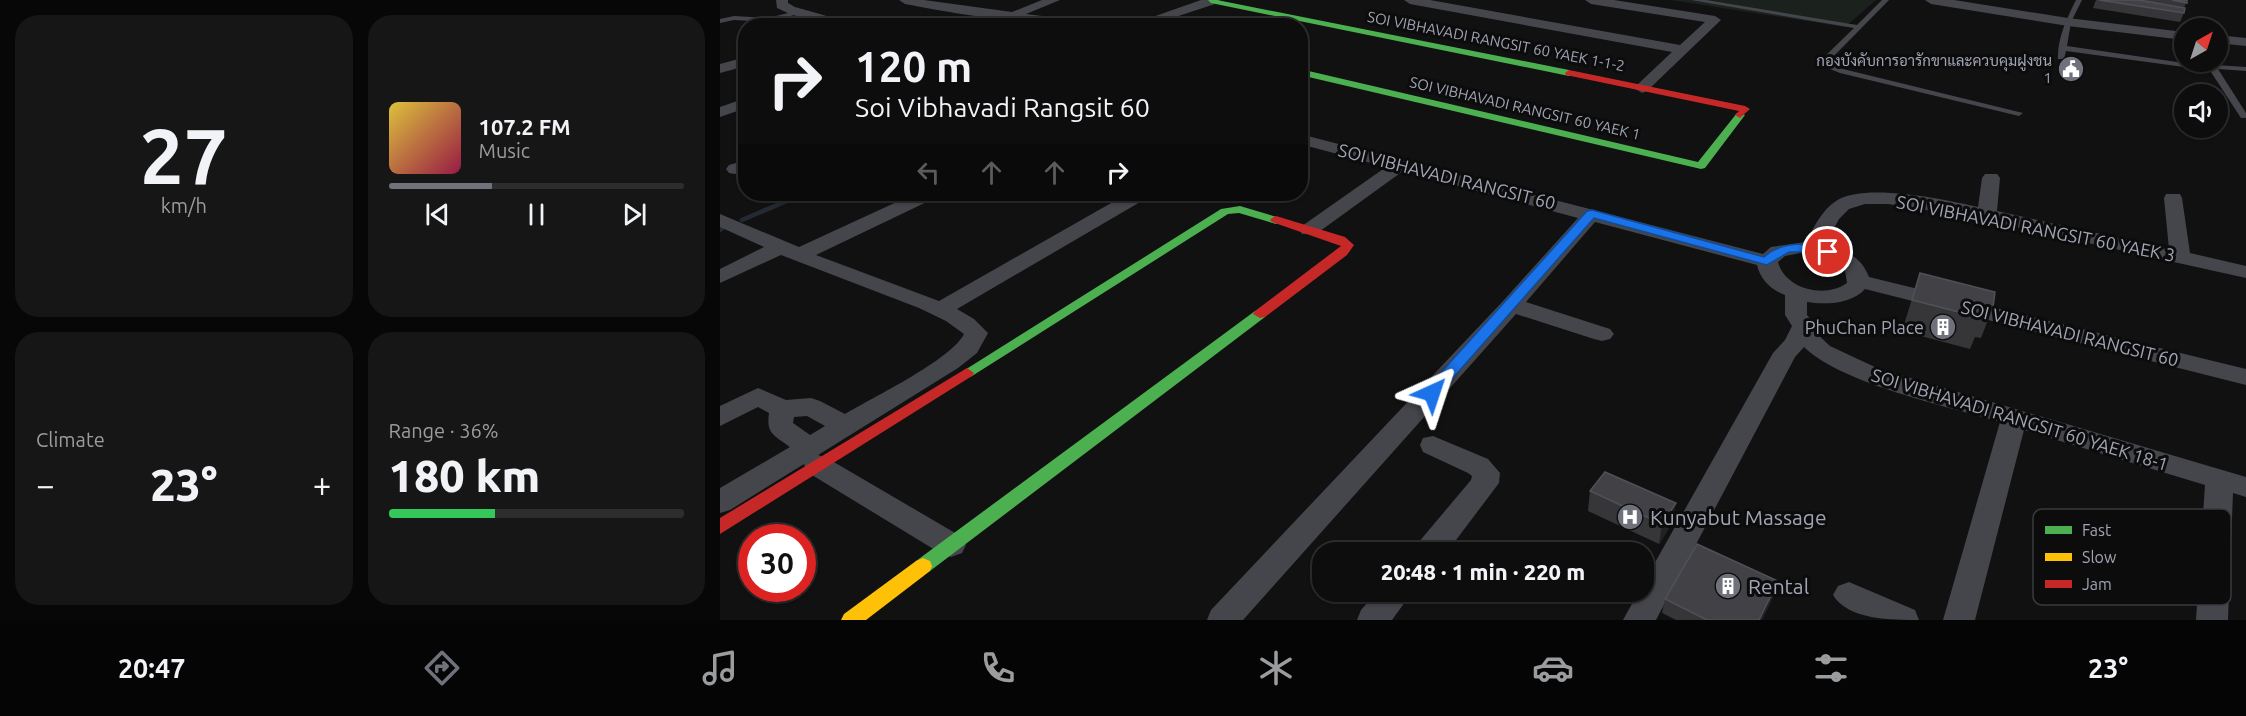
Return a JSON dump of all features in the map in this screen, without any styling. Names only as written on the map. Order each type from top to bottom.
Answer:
[{"type":"street","points":[[782,0],[781,5],[822,18]]},
{"type":"street","points":[[904,0],[944,8],[1033,18]]},
{"type":"street","points":[[1011,15],[1054,0]]},
{"type":"street","points":[[1410,0],[1445,3],[1684,50]]},
{"type":"street","points":[[1592,0],[1715,20],[1642,88]]},
{"type":"street","points":[[1932,0],[2068,22],[2174,35]]},
{"type":"street","points":[[1158,18],[1212,1]]},
{"type":"street","name":"SOI VIBHAVADI RANGSIT 60 YAEK 1-1-2","points":[[1212,1],[1296,18]]},
{"type":"street","name":"SOI VIBHAVADI RANGSIT 60 YAEK 1-1-2","points":[[1308,20],[1745,109],[1727,132]]},
{"type":"street","points":[[2228,40],[2246,42]]},
{"type":"street","points":[[720,60],[738,54]]},
{"type":"street","points":[[720,69],[738,63]]},
{"type":"street","name":"SOI VIBHAVADI RANGSIT 60 YAEK 1","points":[[1308,74],[1701,166],[1727,132]]},
{"type":"street","points":[[720,112],[738,106]]},
{"type":"street","name":"SOI VIBHAVADI RANGSIT 60","points":[[1308,141],[1767,261]]},
{"type":"street","points":[[1309,230],[1401,164]]},
{"type":"street","points":[[1988,216],[1991,178]]},
{"type":"street","name":"SOI VIBHAVADI RANGSIT 60 YAEK 3","points":[[1813,248],[1830,218],[1845,203],[1862,198],[1886,198],[1961,210],[2246,272]]},
{"type":"street","points":[[2173,198],[2180,257]]},
{"type":"street","points":[[720,277],[911,201]]},
{"type":"street","points":[[939,310],[1128,201]]},
{"type":"street","points":[[720,502],[813,456],[1225,211],[1240,209],[1341,240],[1348,245],[1343,252],[851,620]]},
{"type":"street","points":[[1937,218],[1961,210]]},
{"type":"street","points":[[1223,620],[1512,305],[1592,214]]},
{"type":"street","points":[[720,220],[790,251],[939,310],[964,322],[976,333],[969,348],[845,426],[813,456],[720,527]]},
{"type":"street","points":[[1800,247],[1813,248],[1834,254],[1851,264],[1858,273],[1859,281],[1856,287],[1838,296],[1810,296],[1796,292],[1772,278],[1767,269],[1767,261],[1778,251],[1800,247]]},
{"type":"street","name":"SOI VIBHAVADI RANGSIT 60","points":[[1859,281],[2246,377]]},
{"type":"street","points":[[1639,620],[1785,353],[1802,332],[1804,326],[1796,315],[1796,292]]},
{"type":"street","points":[[1512,305],[1602,334]]},
{"type":"street","name":"SOI VIBHAVADI RANGSIT 60 YAEK 18-1","points":[[1802,332],[1822,351],[1868,374],[2233,483]]},
{"type":"street","points":[[720,417],[758,396],[782,409],[811,407],[845,426]]},
{"type":"street","points":[[782,409],[780,426],[813,456],[951,545]]},
{"type":"street","points":[[1959,620],[2014,418]]},
{"type":"street","points":[[1433,445],[1478,466],[1486,473],[1485,483],[1437,542]]},
{"type":"street","points":[[2229,509],[2233,483]]},
{"type":"street","points":[[1849,595],[1903,620]]},
{"type":"street","points":[[1373,620],[1388,602]]},
{"type":"street","points":[[2212,620],[2214,605]]},
{"type":"lane","points":[[1694,0],[1859,27]]},
{"type":"lane","points":[[1886,0],[1823,63],[1840,71],[2019,113]]},
{"type":"lane","points":[[2079,0],[2068,22],[2061,53],[2174,62]]},
{"type":"lane","points":[[776,18],[800,12]]},
{"type":"lane","points":[[720,21],[738,18]]},
{"type":"lane","points":[[2228,67],[2246,69]]},
{"type":"lane","points":[[2219,72],[2244,116]]},
{"type":"shaded area","points":[[1671,0],[1876,0],[1845,27]]},
{"type":"building","points":[[2099,0],[2139,0],[2185,8],[2184,13]]},
{"type":"building","points":[[1920,273],[1995,292],[1993,307],[1985,305],[1982,318],[1912,300]]},
{"type":"building","points":[[1605,472],[1676,503],[1662,524],[1590,491]]},
{"type":"building","points":[[1697,544],[1778,581],[1759,620],[1707,620],[1665,599]]},
{"type":"waterway","points":[[742,220],[787,201]]},
{"type":"traffic: fast","points":[[1211,1],[1296,18]]},
{"type":"traffic: fast","points":[[1308,21],[1569,73]]},
{"type":"traffic: fast","points":[[1308,74],[1701,166],[1740,115]]},
{"type":"traffic: fast","points":[[967,373],[1225,211],[1240,209],[1276,220]]},
{"type":"traffic: fast","points":[[923,566],[1260,314]]},
{"type":"traffic: slow","points":[[851,620],[923,566]]},
{"type":"traffic: jam","points":[[1569,73],[1745,109],[1740,115]]},
{"type":"traffic: jam","points":[[1260,314],[1343,252],[1348,245],[1341,240],[1276,220]]},
{"type":"traffic: jam","points":[[720,527],[967,373]]},
{"type":"place","name":"กองบังคับการอารักขาและควบคุมฝูงชน 1","points":[[2071,69]]},
{"type":"place","name":"PhuChan Place","points":[[1943,327]]},
{"type":"place","name":"Kunyabut Massage","points":[[1630,517]]},
{"type":"place","name":"Rental","points":[[1728,586]]},
{"type":"route","points":[[1432,393],[1592,214],[1767,261],[1778,251],[1788,248],[1813,248],[1828,252]]}]
